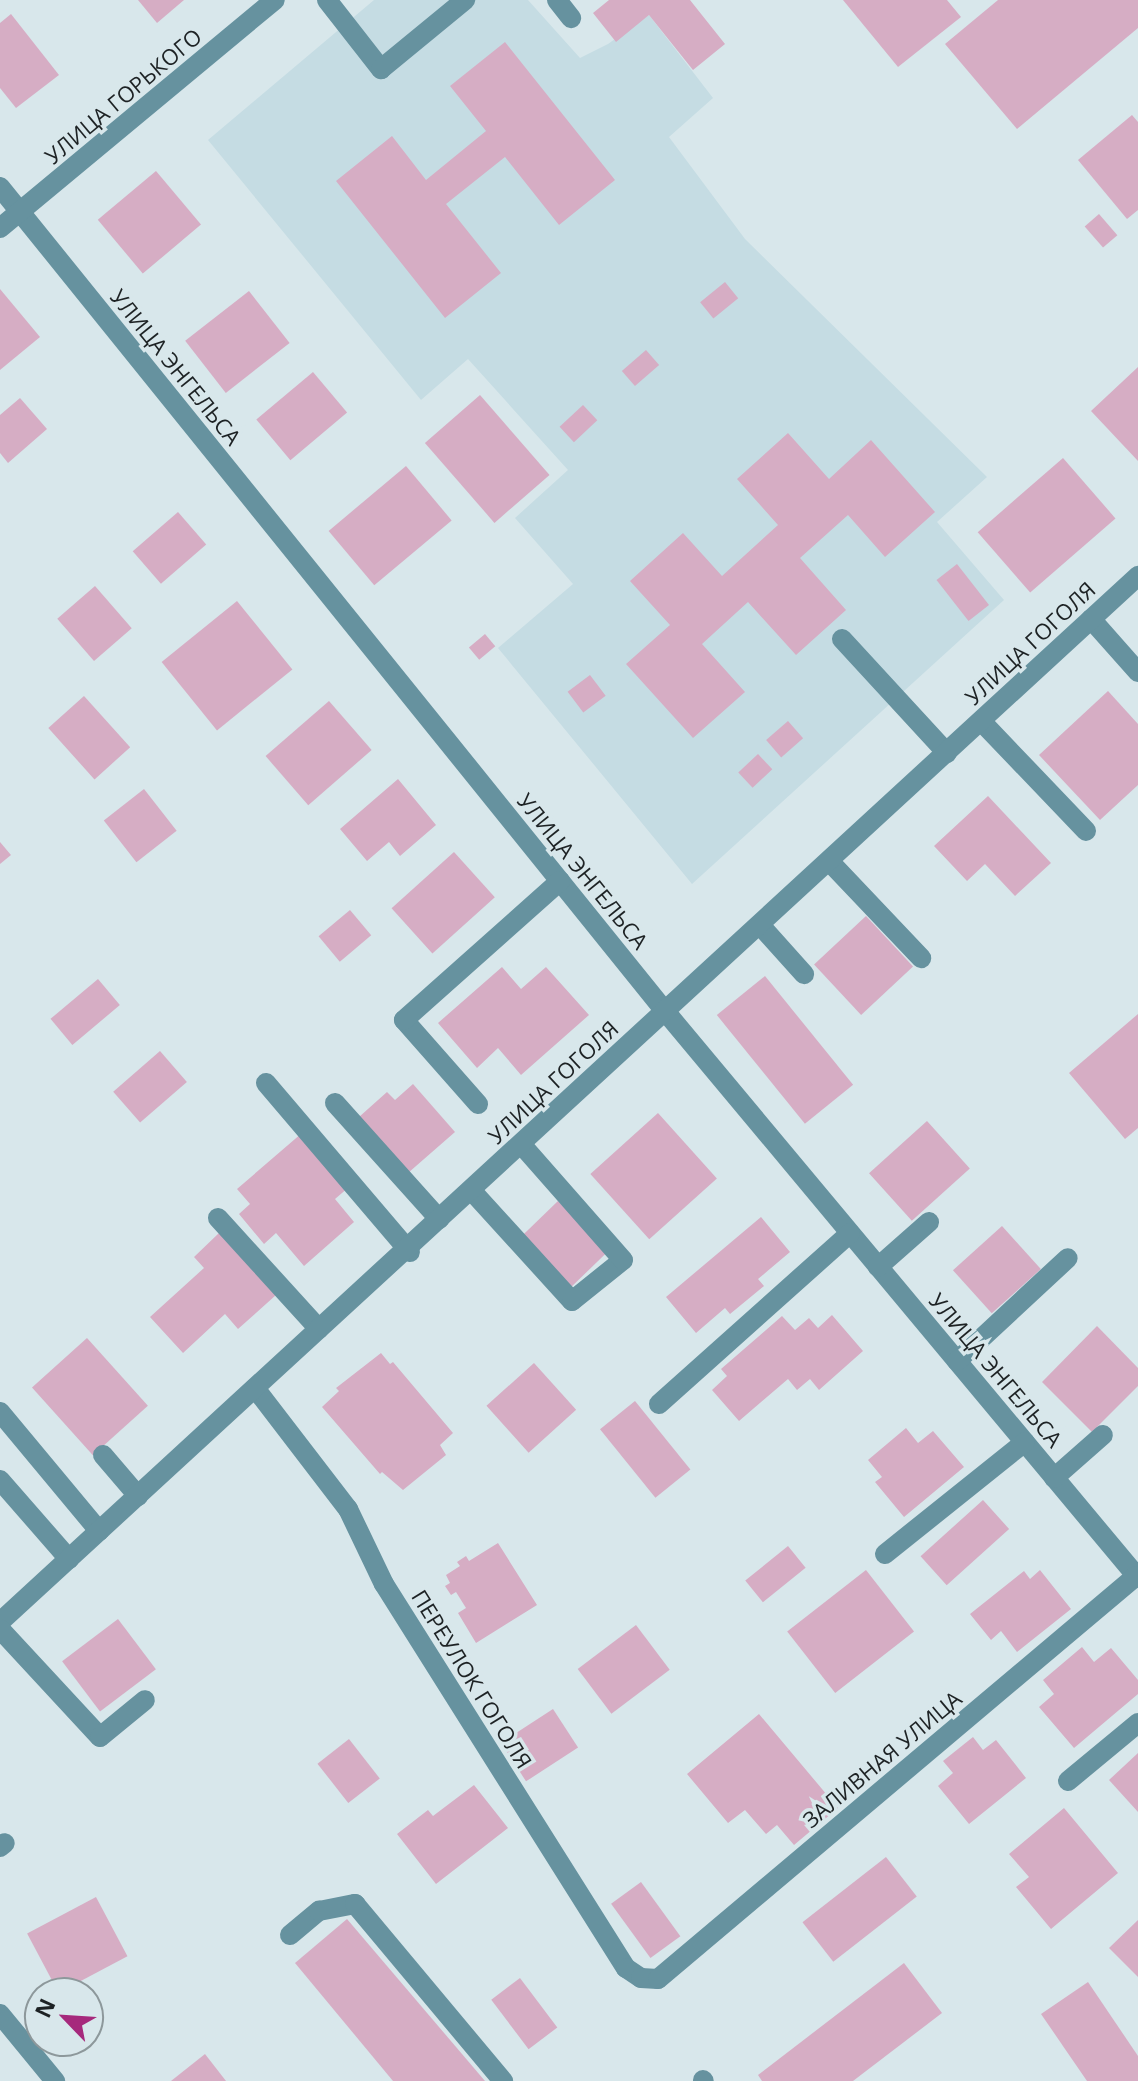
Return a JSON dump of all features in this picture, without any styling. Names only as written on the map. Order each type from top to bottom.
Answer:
[{"type":"street","points":[[327,0],[381,69],[465,0]]},
{"type":"street","points":[[557,0],[571,18]]},
{"type":"street","name":"УЛИЦА ГОРЬКОГО","points":[[0,228],[270,2]]},
{"type":"street","name":"УЛИЦА ЭНГЕЛЬСА","points":[[0,187],[665,1011],[1137,1577]]},
{"type":"street","name":"УЛИЦА ГОГОЛЯ","points":[[0,1622],[1138,576]]},
{"type":"street","points":[[1091,619],[1138,672]]},
{"type":"street","points":[[842,639],[947,753]]},
{"type":"street","points":[[981,721],[1086,831]]},
{"type":"street","points":[[829,861],[921,958]]},
{"type":"street","points":[[478,1104],[404,1020],[560,881]]},
{"type":"street","points":[[760,925],[804,974]]},
{"type":"street","points":[[266,1083],[408,1250]]},
{"type":"street","points":[[335,1103],[439,1219]]},
{"type":"street","points":[[471,1190],[572,1301],[623,1260],[521,1144]]},
{"type":"street","points":[[218,1218],[319,1329]]},
{"type":"street","points":[[878,1267],[929,1222]]},
{"type":"street","points":[[659,1404],[850,1233]]},
{"type":"street","points":[[957,1361],[1068,1258]]},
{"type":"street","name":"ПЕРЕУЛОК ГОГОЛЯ","points":[[255,1388],[348,1509],[384,1584],[626,1968],[641,1978],[658,1979]]},
{"type":"street","points":[[0,1412],[99,1531]]},
{"type":"street","points":[[1054,1478],[1103,1435]]},
{"type":"street","points":[[885,1554],[1025,1442]]},
{"type":"street","points":[[103,1455],[138,1496]]},
{"type":"street","points":[[0,1480],[69,1559]]},
{"type":"street","name":"ЗАЛИВНАЯ УЛИЦА","points":[[658,1979],[1137,1577]]},
{"type":"street","points":[[0,1629],[100,1737],[145,1700]]},
{"type":"street","points":[[1068,1781],[1138,1723]]},
{"type":"street","points":[[290,1935],[319,1911],[355,1904],[503,2081]]},
{"type":"street","points":[[0,2014],[55,2081]]},
{"type":"shaded area","points":[[374,0],[528,0],[580,58],[608,44],[649,15],[713,98],[669,137],[745,239],[987,477],[937,522],[1004,600],[692,884],[498,648],[573,584],[515,518],[568,470],[468,359],[421,400],[208,140]]},
{"type":"building","points":[[138,0],[184,0],[157,23]]},
{"type":"building","points":[[609,0],[690,0],[725,44],[693,70],[649,15],[616,42],[593,13]]},
{"type":"building","points":[[843,0],[947,0],[961,17],[898,67]]},
{"type":"building","points":[[998,0],[1138,0],[1138,28],[1017,129],[945,44]]},
{"type":"building","points":[[11,14],[59,75],[16,108],[0,88],[0,23]]},
{"type":"building","points":[[505,42],[615,180],[559,225],[505,157],[446,204],[501,273],[445,318],[336,181],[392,136],[426,180],[486,131],[450,86]]},
{"type":"building","points":[[1132,115],[1138,122],[1138,210],[1127,219],[1078,160]]},
{"type":"building","points":[[156,171],[201,225],[143,273],[98,220]]},
{"type":"building","points":[[1099,214],[1117,235],[1103,248],[1085,226]]},
{"type":"building","points":[[725,282],[738,298],[713,318],[700,302]]},
{"type":"building","points":[[0,289],[40,337],[0,370]]},
{"type":"building","points":[[249,291],[290,343],[226,393],[185,341]]},
{"type":"building","points":[[646,350],[659,365],[635,386],[622,371]]},
{"type":"building","points":[[1138,367],[1138,461],[1091,411]]},
{"type":"building","points":[[313,372],[347,413],[290,460],[256,420]]},
{"type":"building","points":[[480,395],[550,475],[494,523],[425,443]]},
{"type":"building","points":[[20,398],[47,429],[8,463],[0,453],[0,415]]},
{"type":"building","points":[[583,405],[597,420],[574,442],[560,427]]},
{"type":"building","points":[[788,433],[829,479],[871,440],[935,512],[885,557],[848,515],[800,558],[846,610],[796,655],[748,602],[702,644],[745,692],[693,738],[626,664],[670,625],[630,581],[683,533],[722,576],[778,525],[737,479]]},
{"type":"building","points":[[1063,458],[1115,518],[1030,593],[978,532]]},
{"type":"building","points":[[406,466],[452,520],[374,585],[329,531]]},
{"type":"building","points":[[178,512],[206,544],[161,584],[133,551]]},
{"type":"building","points":[[957,564],[989,605],[969,621],[937,580]]},
{"type":"building","points":[[95,586],[132,628],[94,661],[57,619]]},
{"type":"building","points":[[237,601],[292,669],[217,730],[162,662]]},
{"type":"building","points":[[485,634],[495,646],[479,660],[469,647]]},
{"type":"building","points":[[590,675],[606,696],[583,713],[568,692]]},
{"type":"building","points":[[1108,691],[1138,724],[1138,785],[1100,820],[1039,755]]},
{"type":"building","points":[[84,696],[130,747],[94,779],[48,728]]},
{"type":"building","points":[[329,701],[372,750],[308,805],[266,756]]},
{"type":"building","points":[[788,721],[803,738],[781,757],[766,740]]},
{"type":"building","points":[[758,754],[772,769],[753,788],[738,772]]},
{"type":"building","points":[[398,779],[436,825],[400,856],[389,842],[367,861],[340,829]]},
{"type":"building","points":[[144,789],[177,831],[136,862],[104,820]]},
{"type":"building","points":[[988,796],[1051,863],[1015,896],[985,864],[967,881],[934,846]]},
{"type":"building","points":[[0,842],[11,855],[0,864]]},
{"type":"building","points":[[454,852],[495,897],[432,954],[392,908]]},
{"type":"building","points":[[350,910],[371,935],[340,962],[319,936]]},
{"type":"building","points":[[866,916],[913,966],[861,1015],[814,964]]},
{"type":"building","points":[[502,967],[521,989],[546,967],[589,1015],[521,1075],[498,1048],[477,1068],[438,1023]]},
{"type":"building","points":[[765,976],[853,1085],[805,1124],[717,1015]]},
{"type":"building","points":[[98,979],[120,1005],[72,1045],[51,1019]]},
{"type":"building","points":[[1138,1014],[1138,1128],[1125,1139],[1069,1073]]},
{"type":"building","points":[[160,1051],[187,1082],[140,1123],[113,1092]]},
{"type":"building","points":[[413,1084],[455,1132],[408,1173],[359,1117],[387,1092],[395,1100]]},
{"type":"building","points":[[658,1113],[717,1178],[649,1239],[590,1174]]},
{"type":"building","points":[[927,1121],[970,1169],[912,1221],[869,1173]]},
{"type":"building","points":[[302,1133],[349,1187],[335,1199],[354,1222],[304,1266],[276,1233],[264,1244],[239,1214],[250,1204],[237,1189]]},
{"type":"building","points":[[558,1201],[607,1252],[571,1288],[521,1236]]},
{"type":"building","points":[[761,1217],[790,1252],[758,1279],[764,1286],[730,1314],[725,1308],[696,1333],[666,1297]]},
{"type":"building","points":[[1002,1226],[1041,1269],[992,1313],[953,1270]]},
{"type":"building","points":[[219,1233],[276,1295],[238,1329],[225,1314],[183,1353],[150,1317],[204,1268],[194,1257]]},
{"type":"building","points":[[832,1315],[863,1351],[819,1390],[810,1379],[797,1390],[788,1379],[739,1421],[712,1390],[727,1376],[721,1369],[782,1316],[795,1330],[809,1318],[818,1328]]},
{"type":"building","points":[[1097,1326],[1138,1368],[1138,1386],[1092,1432],[1042,1382]]},
{"type":"building","points":[[87,1338],[148,1406],[93,1455],[32,1388]]},
{"type":"building","points":[[381,1353],[390,1364],[393,1362],[453,1433],[440,1445],[446,1455],[403,1490],[382,1472],[380,1474],[322,1407],[339,1391],[336,1388]]},
{"type":"building","points":[[534,1363],[576,1410],[529,1453],[486,1406]]},
{"type":"building","points":[[635,1401],[690,1469],[655,1498],[600,1429]]},
{"type":"building","points":[[906,1428],[918,1443],[933,1431],[964,1467],[904,1517],[875,1482],[882,1477],[868,1460]]},
{"type":"building","points":[[983,1500],[1009,1529],[947,1585],[921,1556]]},
{"type":"building","points":[[498,1543],[537,1605],[476,1643],[458,1613],[466,1608],[456,1592],[451,1595],[445,1586],[450,1583],[446,1575],[460,1566],[457,1562],[466,1556],[469,1561]]},
{"type":"building","points":[[788,1546],[806,1568],[763,1602],[745,1581]]},
{"type":"building","points":[[866,1570],[914,1631],[835,1693],[787,1632]]},
{"type":"building","points":[[1040,1570],[1071,1609],[1017,1652],[1001,1631],[991,1640],[970,1614],[1024,1571],[1030,1579]]},
{"type":"building","points":[[118,1619],[156,1669],[100,1711],[62,1661]]},
{"type":"building","points":[[636,1625],[670,1670],[611,1714],[578,1669]]},
{"type":"building","points":[[1082,1647],[1094,1662],[1111,1648],[1138,1680],[1138,1694],[1074,1748],[1039,1707],[1054,1694],[1043,1680]]},
{"type":"building","points":[[553,1709],[578,1748],[526,1781],[501,1743]]},
{"type":"building","points":[[759,1714],[838,1808],[794,1845],[777,1825],[766,1834],[745,1810],[728,1823],[687,1774]]},
{"type":"building","points":[[973,1737],[983,1750],[996,1740],[1026,1778],[969,1824],[938,1786],[953,1773],[943,1761]]},
{"type":"building","points":[[349,1739],[380,1778],[348,1803],[317,1764]]},
{"type":"building","points":[[1138,1753],[1138,1812],[1109,1780]]},
{"type":"building","points":[[474,1785],[508,1828],[436,1884],[397,1834],[428,1810],[433,1816]]},
{"type":"building","points":[[1064,1808],[1118,1873],[1051,1929],[1016,1887],[1029,1877],[1009,1854]]},
{"type":"building","points":[[886,1857],[917,1896],[833,1962],[802,1922]]},
{"type":"building","points":[[641,1882],[680,1936],[650,1958],[611,1904]]},
{"type":"building","points":[[96,1897],[127,1956],[88,1977],[50,1977],[27,1934]]},
{"type":"building","points":[[347,1919],[485,2081],[393,2081],[295,1963]]},
{"type":"building","points":[[1138,1920],[1138,1977],[1109,1948]]},
{"type":"building","points":[[904,1963],[942,2013],[853,2081],[762,2081],[758,2075]]},
{"type":"building","points":[[520,1978],[557,2028],[529,2049],[491,2000]]},
{"type":"building","points":[[1088,1982],[1138,2056],[1138,2081],[1087,2081],[1041,2014]]},
{"type":"building","points":[[205,2054],[226,2081],[171,2081]]}]
